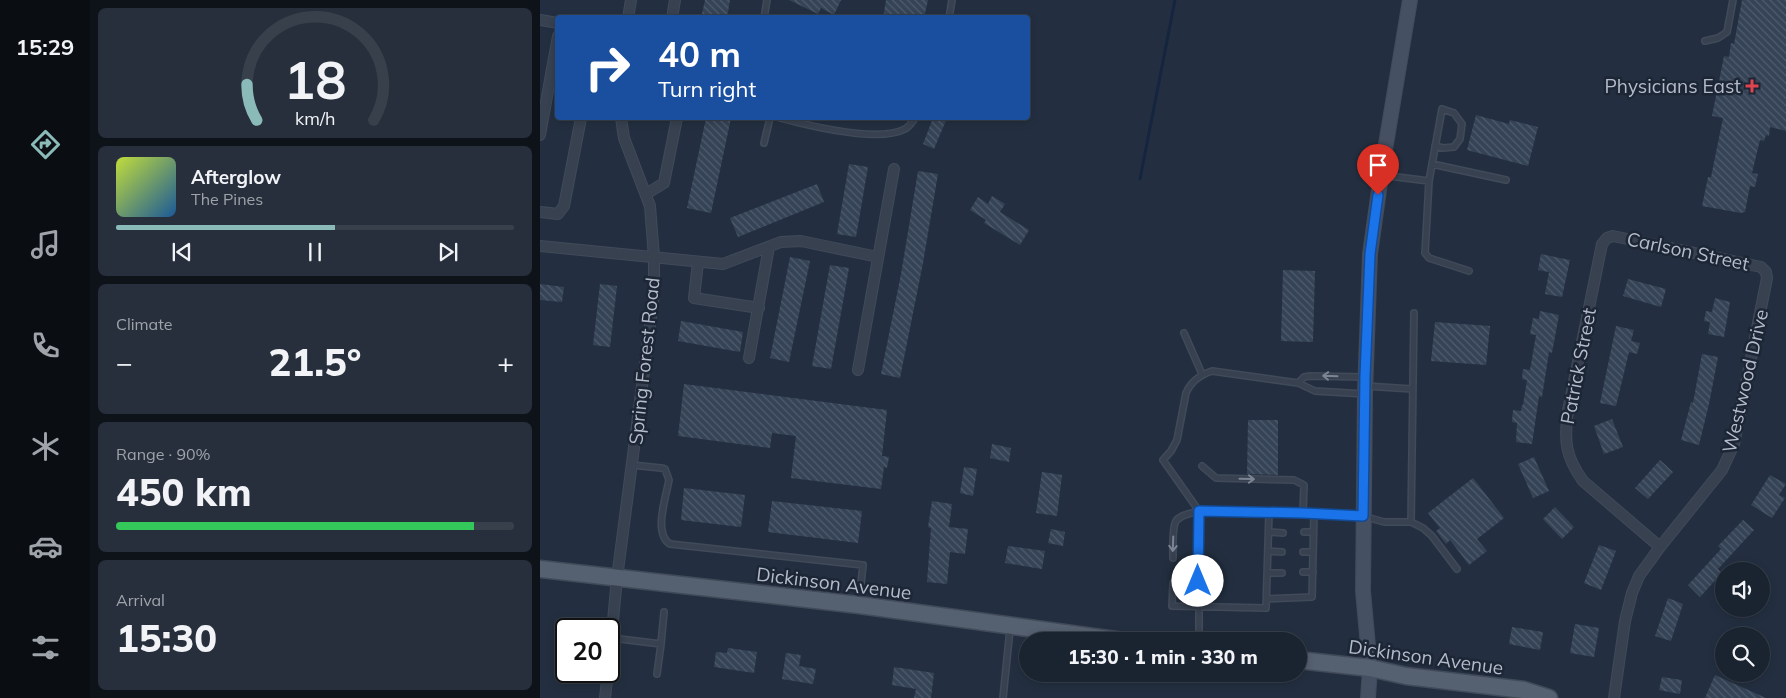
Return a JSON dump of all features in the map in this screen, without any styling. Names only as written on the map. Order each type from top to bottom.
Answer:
[{"type":"main road","points":[[1368,698],[1370,668],[1363,591],[1363,516],[1370,254],[1410,0]]},
{"type":"main road","name":"Dickinson Avenue","points":[[540,569],[859,605],[1056,632]]},
{"type":"main road","name":"Dickinson Avenue","points":[[1307,661],[1370,668],[1406,676],[1524,690],[1549,698]]},
{"type":"street","points":[[628,15],[631,0]]},
{"type":"street","points":[[672,15],[675,0]]},
{"type":"street","points":[[540,20],[555,22]]},
{"type":"street","points":[[540,135],[555,52]]},
{"type":"street","points":[[540,212],[558,214],[564,206],[581,120]]},
{"type":"street","name":"Spring Forest Road","points":[[613,618],[654,294],[654,257],[650,206],[624,138],[621,120]]},
{"type":"street","points":[[646,194],[664,183],[677,120]]},
{"type":"street","points":[[858,370],[894,169]]},
{"type":"street","name":"Carlson Street","points":[[1607,238],[1613,236],[1761,267],[1766,272]]},
{"type":"street","name":"Patrick Street","points":[[1607,238],[1602,244],[1568,411],[1565,431],[1566,445],[1574,469],[1583,480],[1660,547]]},
{"type":"street","points":[[540,246],[724,264],[781,242],[801,241],[878,257]]},
{"type":"street","points":[[749,358],[769,247]]},
{"type":"street","points":[[698,262],[694,298],[759,308]]},
{"type":"street","name":"Westwood Drive","points":[[1614,698],[1625,621],[1632,593],[1639,576],[1722,470],[1734,444],[1758,327],[1767,278],[1766,272]]},
{"type":"street","points":[[605,698],[607,683]]},
{"type":"lane","points":[[765,15],[768,0]]},
{"type":"lane","points":[[949,15],[952,0]]},
{"type":"lane","points":[[1705,41],[1718,38],[1727,32],[1733,0]]},
{"type":"lane","points":[[1435,146],[1443,148],[1454,147],[1460,139],[1462,124],[1454,113],[1442,109],[1428,180],[1425,253],[1429,258],[1469,271]]},
{"type":"lane","points":[[764,142],[770,120]]},
{"type":"lane","points":[[789,120],[846,132],[886,134],[907,129],[914,120]]},
{"type":"lane","points":[[1432,164],[1506,180]]},
{"type":"lane","points":[[1381,175],[1428,180]]},
{"type":"lane","points":[[1412,522],[1414,312]]},
{"type":"lane","points":[[1184,333],[1202,374]]},
{"type":"lane","points":[[1198,632],[1199,511],[1163,460],[1177,440],[1189,386],[1202,374],[1212,371],[1253,378],[1298,382],[1315,391],[1365,386]]},
{"type":"lane","points":[[1298,382],[1304,377],[1310,376],[1365,386],[1412,390]]},
{"type":"lane","points":[[632,465],[661,468],[667,473],[669,480],[661,526],[662,535],[670,544],[863,565],[859,605]]},
{"type":"lane","points":[[1202,466],[1216,478],[1294,480],[1304,485],[1303,513]]},
{"type":"lane","points":[[1173,558],[1174,527],[1176,521],[1182,516],[1199,511],[1303,513],[1363,516],[1384,522],[1412,522],[1432,536],[1457,569]]},
{"type":"lane","points":[[1172,583],[1172,606],[1266,608],[1269,513]]},
{"type":"lane","points":[[1267,599],[1312,597],[1314,514]]},
{"type":"lane","points":[[1269,532],[1283,533]]},
{"type":"lane","points":[[1304,532],[1313,532]]},
{"type":"lane","points":[[1268,551],[1282,552]]},
{"type":"lane","points":[[1303,552],[1313,552]]},
{"type":"lane","points":[[1302,572],[1312,572]]},
{"type":"lane","points":[[1267,573],[1282,573]]},
{"type":"lane","points":[[657,674],[664,612]]},
{"type":"lane","points":[[1002,698],[1011,626]]},
{"type":"lane","points":[[620,639],[661,644]]},
{"type":"building","points":[[705,0],[730,0],[728,15],[702,15]]},
{"type":"building","points":[[789,0],[841,0],[834,15],[821,8],[818,14]]},
{"type":"building","points":[[886,0],[928,0],[925,15],[884,15]]},
{"type":"building","name":"Physicians East","points":[[1742,0],[1786,0],[1786,131],[1770,127],[1769,136],[1766,135],[1764,141],[1760,140],[1752,173],[1758,174],[1755,187],[1750,186],[1745,212],[1741,213],[1702,206],[1708,177],[1711,177],[1723,118],[1712,116],[1724,56],[1729,57],[1731,43],[1734,44]]},
{"type":"building","points":[[1476,115],[1509,124],[1510,120],[1538,127],[1528,166],[1467,150]]},
{"type":"building","points":[[706,120],[731,120],[711,213],[687,208]]},
{"type":"building","points":[[932,120],[946,120],[934,149],[923,144]]},
{"type":"building","points":[[849,164],[868,167],[856,237],[837,234]]},
{"type":"building","points":[[918,171],[938,174],[923,263],[900,378],[881,374],[901,274]]},
{"type":"building","points":[[817,184],[824,202],[738,237],[730,218]]},
{"type":"building","points":[[992,196],[1005,204],[1000,212],[1029,230],[1020,245],[984,223],[986,220],[970,210],[978,197],[988,204]]},
{"type":"building","points":[[1541,254],[1570,260],[1562,297],[1545,294],[1549,272],[1538,270]]},
{"type":"building","points":[[790,257],[810,261],[789,362],[770,358]]},
{"type":"building","points":[[830,265],[849,268],[831,369],[812,366]]},
{"type":"building","points":[[1283,270],[1315,271],[1313,342],[1281,341]]},
{"type":"building","points":[[1628,279],[1666,289],[1661,307],[1623,296]]},
{"type":"building","points":[[540,284],[564,287],[562,302],[540,300]]},
{"type":"building","points":[[600,284],[617,286],[610,347],[593,345]]},
{"type":"building","points":[[1715,298],[1730,302],[1724,337],[1708,334],[1710,322],[1704,321],[1706,311],[1712,312]]},
{"type":"building","points":[[1540,311],[1559,315],[1552,353],[1549,352],[1542,397],[1539,396],[1532,444],[1516,442],[1517,423],[1512,422],[1513,410],[1521,411],[1523,405],[1527,380],[1522,379],[1523,369],[1530,370],[1536,335],[1530,334],[1533,318],[1539,319]]},
{"type":"building","points":[[681,321],[743,332],[740,352],[678,341]]},
{"type":"building","points":[[1435,322],[1490,326],[1486,365],[1431,361]]},
{"type":"building","points":[[1616,326],[1634,330],[1631,341],[1640,343],[1637,354],[1629,352],[1616,406],[1600,403]]},
{"type":"building","points":[[1702,354],[1718,357],[1699,445],[1681,440],[1691,402],[1693,403]]},
{"type":"building","points":[[684,384],[887,410],[882,456],[889,457],[887,468],[884,467],[881,489],[791,478],[796,436],[772,433],[770,448],[678,436]]},
{"type":"building","points":[[1612,419],[1623,447],[1604,454],[1594,426]]},
{"type":"building","points":[[1248,420],[1278,420],[1278,475],[1247,474]]},
{"type":"building","points":[[992,444],[1011,448],[1009,462],[990,458]]},
{"type":"building","points":[[1534,457],[1549,491],[1533,498],[1518,464]]},
{"type":"building","points":[[1660,460],[1673,472],[1648,499],[1635,488]]},
{"type":"building","points":[[964,467],[977,469],[973,496],[960,493]]},
{"type":"building","points":[[1042,472],[1062,475],[1057,516],[1036,513]]},
{"type":"building","points":[[1770,475],[1786,484],[1779,495],[1785,498],[1772,518],[1751,505]]},
{"type":"building","points":[[1473,478],[1504,518],[1477,539],[1487,551],[1469,565],[1450,540],[1446,544],[1436,531],[1440,528],[1428,513]]},
{"type":"building","points":[[684,488],[745,495],[741,527],[681,520]]},
{"type":"building","points":[[772,501],[862,511],[858,543],[768,532]]},
{"type":"building","points":[[932,501],[952,504],[949,527],[968,529],[965,554],[950,552],[947,584],[927,582],[931,528],[928,527]]},
{"type":"building","points":[[1555,507],[1574,527],[1562,539],[1543,519]]},
{"type":"building","points":[[1743,520],[1754,530],[1724,562],[1715,562],[1715,581],[1700,597],[1688,585],[1721,549],[1718,546]]},
{"type":"building","points":[[1051,529],[1065,532],[1063,546],[1048,543]]},
{"type":"building","points":[[1599,545],[1616,551],[1601,590],[1584,583]]},
{"type":"building","points":[[1008,546],[1045,551],[1042,569],[1005,563]]},
{"type":"building","points":[[1668,598],[1683,604],[1671,641],[1655,636]]},
{"type":"building","points":[[1575,624],[1599,628],[1594,657],[1570,653]]},
{"type":"building","points":[[1512,627],[1543,632],[1540,650],[1509,644]]},
{"type":"building","points":[[728,648],[757,652],[754,673],[714,667],[716,652],[727,653]]},
{"type":"building","points":[[786,653],[801,655],[799,666],[816,669],[813,684],[782,679]]},
{"type":"building","points":[[894,667],[934,673],[931,698],[914,698],[916,689],[892,685]]},
{"type":"building","points":[[1715,675],[1715,682],[1731,682],[1766,698],[1705,698]]},
{"type":"building","points":[[1662,677],[1682,680],[1680,694],[1659,690]]},
{"type":"waterway","points":[[1140,179],[1175,0]]},
{"type":"place","name":"Physicians East","points":[[1752,86]]},
{"type":"route","points":[[1198,581],[1199,511],[1363,516],[1365,377],[1370,254],[1378,195]]}]
